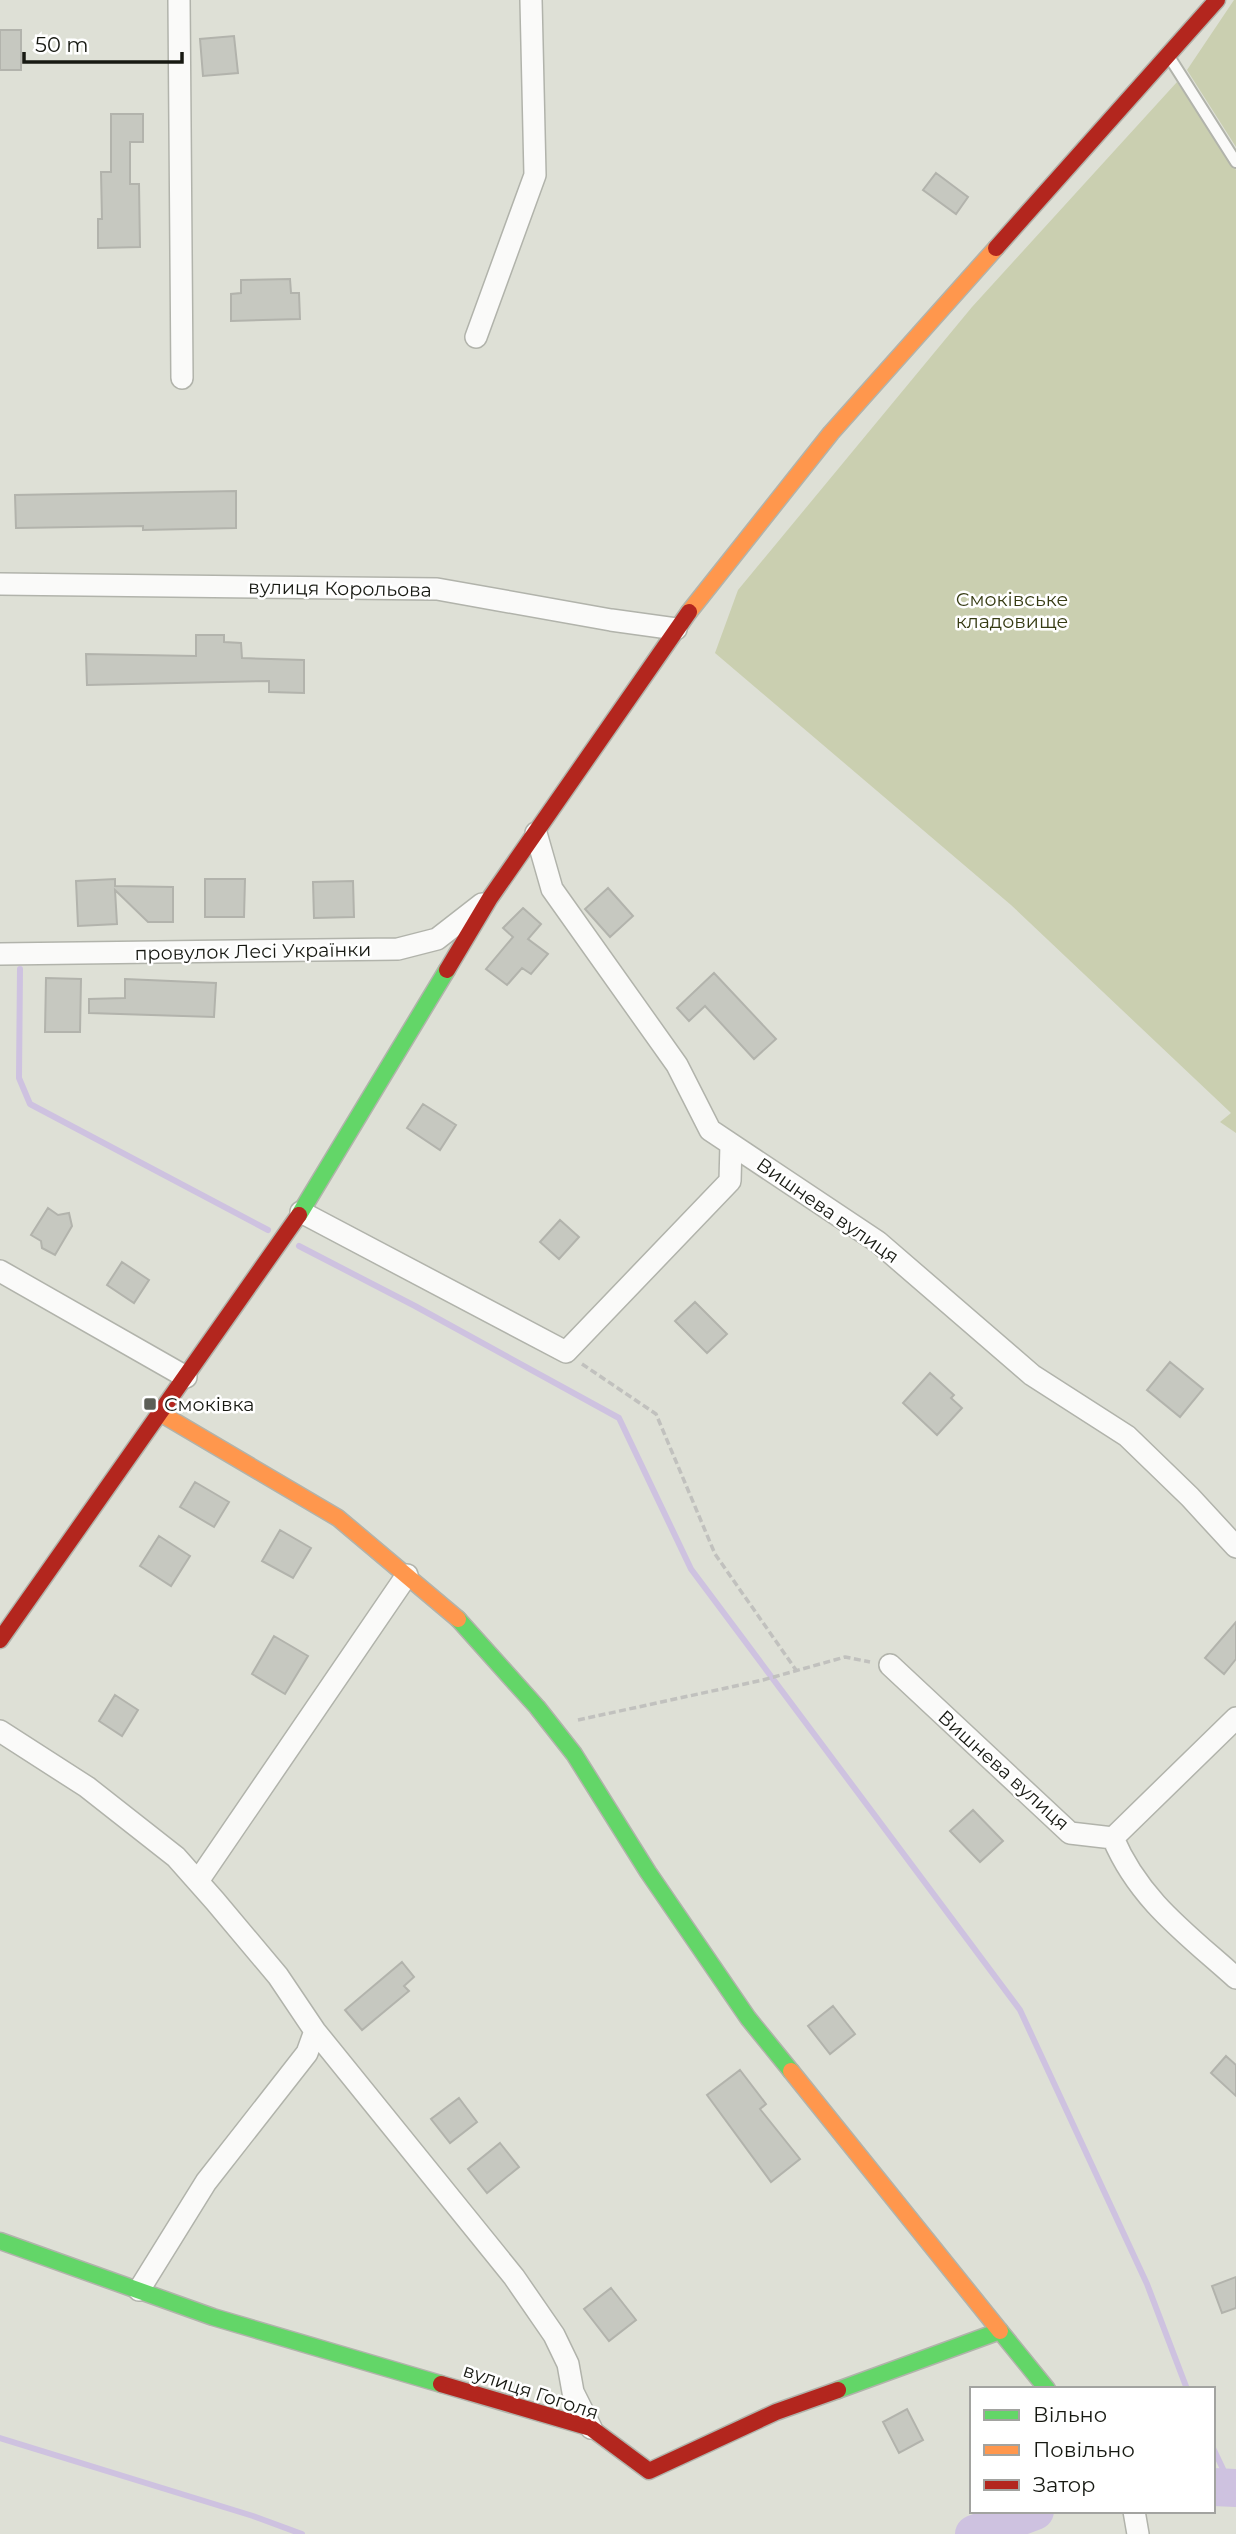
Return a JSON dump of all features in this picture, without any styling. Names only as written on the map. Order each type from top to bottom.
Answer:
[{"type":"street","points":[[178,0],[182,378]]},
{"type":"street","points":[[476,337],[535,175],[531,0]]},
{"type":"street","points":[[0,1640],[301,1212],[490,898],[676,629],[831,433],[1213,1]]},
{"type":"street","name":"вулиця Корольова","points":[[0,584],[438,589],[676,629]]},
{"type":"street","name":"Вишнева вулиця","points":[[536,833],[552,889],[677,1065],[710,1130],[878,1242],[1032,1375],[1127,1436],[1190,1497],[1236,1547]]},
{"type":"street","name":"провулок Лесі Українки","points":[[0,954],[398,950],[437,939],[490,898]]},
{"type":"street","points":[[301,1212],[566,1352],[730,1181],[731,1144]]},
{"type":"street","points":[[0,1271],[186,1377]]},
{"type":"street","points":[[160,1413],[338,1518],[454,1614],[574,1754],[648,1872],[748,2018],[1045,2387]]},
{"type":"street","points":[[198,1881],[407,1575]]},
{"type":"street","name":"Вишнева вулиця","points":[[890,1665],[1070,1833],[1113,1838]]},
{"type":"street","points":[[1236,1718],[1113,1838],[1122,1859],[1151,1901],[1236,1978]]},
{"type":"street","points":[[0,1731],[87,1787],[176,1857],[198,1881],[278,1976],[315,2031],[514,2277],[554,2335],[568,2364],[573,2392],[590,2428]]},
{"type":"street","points":[[139,2290],[206,2182],[307,2053],[315,2031]]},
{"type":"street","name":"вулиця Гоголя","points":[[0,2241],[213,2316],[590,2428],[649,2471],[776,2412],[1000,2331]]},
{"type":"street","points":[[1134,2513],[1138,2534]]},
{"type":"lane","points":[[1168,55],[1236,162]]},
{"type":"path","points":[[566,1352],[656,1414],[715,1554],[796,1670]]},
{"type":"path","points":[[552,1726],[763,1680],[845,1657],[890,1665]]},
{"type":"green space","points":[[1236,0],[1236,147],[1187,70]]},
{"type":"green space","name":"Смоківське кладовище","points":[[1177,82],[1236,170],[1236,1133],[1220,1122],[1231,1113],[1011,905],[715,653],[738,590],[972,307]]},
{"type":"building","points":[[0,30],[21,30],[21,70],[0,70]]},
{"type":"building","points":[[234,36],[238,73],[203,76],[200,39]]},
{"type":"building","points":[[111,114],[143,114],[143,142],[130,142],[130,184],[139,184],[140,247],[98,248],[98,219],[102,219],[101,172],[111,172]]},
{"type":"building","points":[[936,173],[968,197],[956,214],[923,190]]},
{"type":"building","points":[[290,279],[291,293],[299,293],[300,319],[231,321],[231,294],[241,293],[241,280]]},
{"type":"building","points":[[236,491],[236,528],[16,528],[15,495]]},
{"type":"building","points":[[196,635],[224,635],[224,642],[241,643],[242,658],[304,660],[304,693],[269,692],[269,681],[87,685],[86,654],[196,656]]},
{"type":"building","points":[[115,879],[115,886],[173,887],[173,922],[148,922],[115,890],[117,924],[78,926],[76,881]]},
{"type":"building","points":[[205,879],[245,879],[244,917],[205,917]]},
{"type":"building","points":[[353,881],[354,917],[314,918],[313,882]]},
{"type":"building","points":[[608,888],[633,916],[610,937],[585,909]]},
{"type":"building","points":[[523,908],[541,924],[528,939],[548,954],[531,974],[522,968],[507,985],[486,969],[513,937],[503,928]]},
{"type":"building","points":[[714,973],[776,1039],[754,1059],[705,1006],[689,1021],[677,1008]]},
{"type":"building","points":[[46,978],[81,979],[80,1032],[45,1032]]},
{"type":"building","points":[[125,979],[216,983],[214,1017],[89,1013],[89,999],[125,998]]},
{"type":"building","points":[[423,1104],[456,1125],[440,1150],[407,1128]]},
{"type":"building","points":[[48,1208],[58,1215],[69,1213],[72,1226],[55,1255],[42,1248],[41,1241],[31,1235]]},
{"type":"building","points":[[560,1220],[579,1237],[559,1259],[540,1242]]},
{"type":"building","points":[[122,1262],[149,1280],[134,1303],[107,1285]]},
{"type":"building","points":[[695,1302],[727,1334],[707,1353],[675,1321]]},
{"type":"building","points":[[1170,1362],[1203,1389],[1180,1417],[1147,1390]]},
{"type":"building","points":[[930,1373],[954,1395],[951,1398],[962,1408],[937,1435],[903,1403]]},
{"type":"building","points":[[195,1482],[229,1502],[214,1527],[180,1507]]},
{"type":"building","points":[[280,1530],[311,1548],[293,1578],[262,1561]]},
{"type":"building","points":[[159,1536],[190,1556],[171,1586],[140,1566]]},
{"type":"building","points":[[1236,1622],[1236,1659],[1224,1674],[1205,1658]]},
{"type":"building","points":[[274,1636],[308,1656],[285,1694],[252,1674]]},
{"type":"building","points":[[115,1695],[138,1710],[122,1736],[99,1721]]},
{"type":"building","points":[[973,1810],[1003,1841],[980,1862],[950,1831]]},
{"type":"building","points":[[402,1962],[414,1977],[404,1986],[409,1991],[362,2030],[345,2010]]},
{"type":"building","points":[[833,2006],[855,2034],[830,2054],[808,2026]]},
{"type":"building","points":[[1226,2056],[1236,2065],[1236,2096],[1211,2073]]},
{"type":"building","points":[[740,2070],[766,2104],[760,2109],[800,2159],[771,2182],[707,2095]]},
{"type":"building","points":[[459,2098],[477,2122],[450,2143],[431,2119]]},
{"type":"building","points":[[500,2143],[519,2167],[487,2193],[468,2169]]},
{"type":"building","points":[[1236,2277],[1236,2308],[1222,2313],[1212,2286]]},
{"type":"building","points":[[611,2288],[636,2320],[609,2341],[584,2309]]},
{"type":"building","points":[[907,2409],[923,2440],[899,2453],[883,2422]]},
{"type":"waterway","points":[[20,969],[19,1078],[30,1104],[268,1230]]},
{"type":"waterway","points":[[299,1246],[619,1418],[691,1569],[1020,2010],[1147,2284],[1186,2387]]},
{"type":"waterway","points":[[0,2438],[253,2516],[302,2534]]},
{"type":"waterway","points":[[1215,2452],[1232,2488]]},
{"type":"waterway","points":[[1215,2487],[1236,2488]]},
{"type":"waterway","points":[[974,2534],[1030,2513]]},
{"type":"traffic: fast","points":[[299,1215],[447,970]]},
{"type":"traffic: fast","points":[[458,1619],[537,1707],[574,1754],[648,1872],[748,2018],[791,2071]]},
{"type":"traffic: fast","points":[[0,2241],[213,2317],[441,2384]]},
{"type":"traffic: fast","points":[[838,2390],[1000,2331],[1045,2387]]},
{"type":"traffic: slow","points":[[689,612],[831,433],[996,248]]},
{"type":"traffic: slow","points":[[160,1413],[338,1518],[458,1619]]},
{"type":"traffic: slow","points":[[791,2071],[1000,2331]]},
{"type":"traffic: jam","points":[[996,248],[1217,0]]},
{"type":"traffic: jam","points":[[447,970],[490,898],[689,612]]},
{"type":"traffic: jam","points":[[0,1640],[299,1215]]},
{"type":"traffic: jam","points":[[441,2384],[591,2428],[649,2471],[776,2412],[838,2390]]},
{"type":"place","name":"Смоківка","points":[[150,1404]]}]
